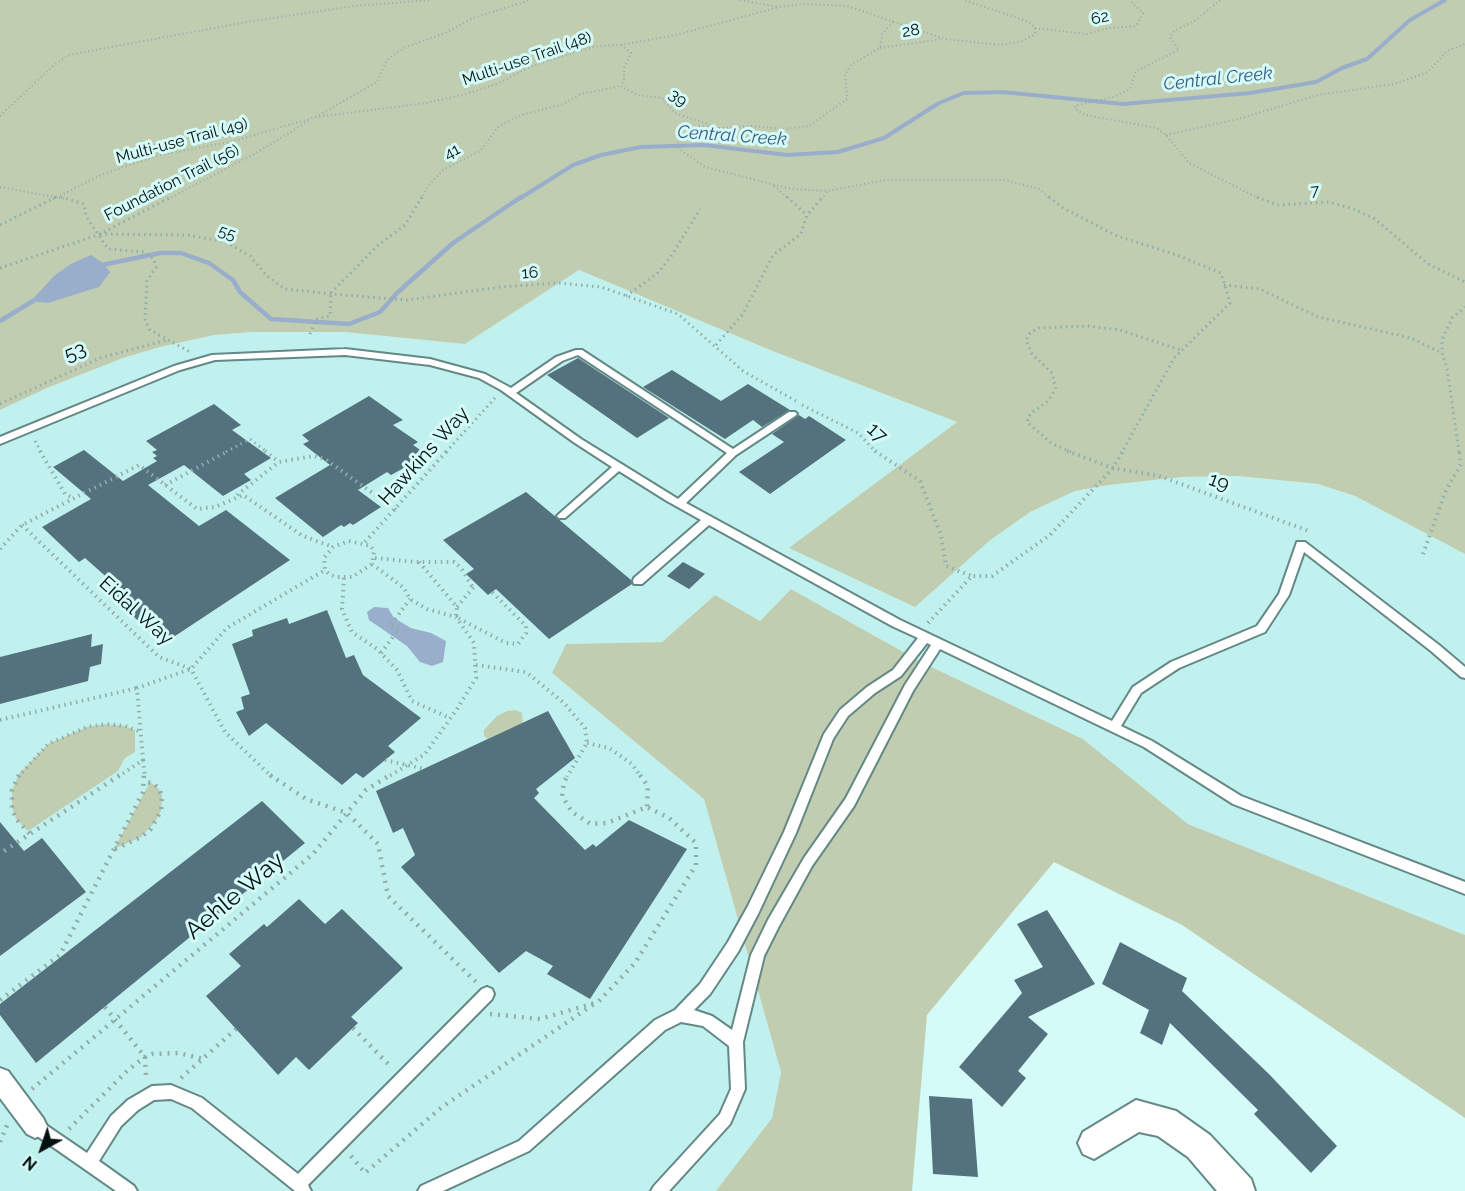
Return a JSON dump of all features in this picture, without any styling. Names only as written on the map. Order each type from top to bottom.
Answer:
[{"type":"street","points":[[0,1079],[35,1126]]},
{"type":"street","points":[[1094,1143],[1136,1116],[1165,1122],[1199,1146],[1239,1191]]},
{"type":"lane","points":[[0,441],[177,368],[215,357],[345,352],[430,362],[482,376],[679,504],[921,635],[1148,744],[1238,800],[1465,888]]},
{"type":"lane","points":[[507,391],[559,359],[579,352],[733,453]]},
{"type":"lane","points":[[679,504],[733,453],[792,414]]},
{"type":"lane","points":[[562,516],[618,466]]},
{"type":"lane","points":[[638,581],[708,520]]},
{"type":"lane","points":[[1114,728],[1137,690],[1175,665],[1261,629],[1284,595],[1301,545],[1435,648],[1465,674]]},
{"type":"lane","points":[[426,1191],[524,1146],[660,1025],[680,1015],[705,989],[733,947],[790,833],[828,737],[844,713],[871,690],[897,673],[921,635]]},
{"type":"lane","points":[[659,1191],[725,1119],[738,1089],[736,1042],[758,955],[808,862],[850,802],[909,688],[938,643]]},
{"type":"lane","points":[[89,1164],[116,1120],[152,1093],[171,1092],[196,1103],[301,1188],[340,1142],[487,994]]},
{"type":"lane","points":[[680,1015],[707,1021],[736,1042]]},
{"type":"lane","points":[[35,1126],[129,1191]]},
{"type":"path","points":[[0,116],[52,66],[68,55],[247,22],[354,6],[430,0]]},
{"type":"path","points":[[316,117],[377,82],[387,60],[404,48],[445,33],[473,18],[530,0]]},
{"type":"path","points":[[740,0],[779,7],[804,4],[848,6],[945,39],[1000,45],[1022,41],[1035,34],[1035,28],[1029,22],[964,0]]},
{"type":"path","name":"62","points":[[1035,28],[1087,34],[1110,28],[1136,26],[1143,13],[1129,0]]},
{"type":"path","points":[[1220,0],[1196,20],[1174,31],[1170,37],[1179,50],[1136,71],[1130,89],[1075,106],[1074,109],[1085,115],[1153,127],[1166,135],[1238,119],[1318,95],[1394,84],[1428,72],[1447,51],[1465,44]]},
{"type":"path","name":"Multi-use Trail (48)","points":[[316,117],[426,103],[497,84],[530,68],[598,46],[621,45],[676,35],[779,7]]},
{"type":"path","points":[[893,22],[882,34],[880,48],[851,65],[845,74],[847,99],[809,126],[785,129],[751,126],[723,128],[698,126],[683,136],[675,146],[705,167],[773,186],[828,191],[885,180],[1005,180],[1039,189],[1063,208],[1116,236],[1177,255],[1221,273],[1230,303],[1174,358],[1113,468],[1050,535],[992,576],[972,576],[921,635]]},
{"type":"path","name":"28","points":[[880,48],[945,39]]},
{"type":"path","points":[[621,45],[631,52],[624,68],[624,80],[621,86]]},
{"type":"path","name":"39","points":[[621,86],[637,95],[662,98],[675,113],[723,128]]},
{"type":"path","name":"41","points":[[331,294],[364,257],[405,225],[429,185],[443,170],[480,151],[499,126],[520,115],[561,105],[581,94],[621,86]]},
{"type":"path","name":"Multi-use Trail (49)","points":[[0,225],[104,174],[159,155],[230,142],[316,117]]},
{"type":"path","name":"Foundation Trail (56)","points":[[100,234],[256,153],[316,117]]},
{"type":"path","name":"7","points":[[1166,135],[1190,163],[1260,199],[1287,206],[1328,202],[1354,209],[1375,219],[1428,264],[1465,282]]},
{"type":"path","points":[[0,186],[57,196],[84,204],[86,216],[108,249],[144,252],[154,259],[156,267],[147,281],[145,320],[150,330],[188,350],[198,362]]},
{"type":"path","points":[[773,186],[807,215]]},
{"type":"path","points":[[716,345],[743,314],[772,255],[801,234],[807,215],[828,191]]},
{"type":"path","points":[[626,297],[657,274],[672,255],[700,209]]},
{"type":"path","points":[[0,268],[100,234]]},
{"type":"path","name":"55","points":[[100,234],[188,235],[226,242],[250,256],[267,276],[285,289],[331,294]]},
{"type":"path","name":"16","points":[[331,294],[406,300],[501,287],[568,283],[601,287],[678,314],[716,345]]},
{"type":"path","points":[[1224,285],[1260,289],[1318,317],[1411,338],[1442,353]]},
{"type":"path","points":[[310,333],[316,319],[330,316],[331,294]]},
{"type":"path","points":[[1423,554],[1446,490],[1461,464],[1447,368],[1442,353],[1442,340],[1452,318],[1465,307]]},
{"type":"path","name":"19","points":[[1182,350],[1120,330],[1087,326],[1039,328],[1030,333],[1026,340],[1032,354],[1052,373],[1056,389],[1047,402],[1030,414],[1027,422],[1051,443],[1113,468],[1159,476],[1312,532]]},
{"type":"path","name":"53","points":[[0,404],[100,358],[167,340]]},
{"type":"path","name":"17","points":[[716,345],[743,371],[858,433],[880,456],[920,481],[941,535],[946,566],[972,576]]},
{"type":"path","name":"Hawkins Way","points":[[365,543],[507,391]]},
{"type":"path","points":[[28,429],[65,494],[74,498]]},
{"type":"path","points":[[165,485],[250,438],[279,462]]},
{"type":"path","points":[[0,549],[22,525],[139,465],[197,509],[215,507],[235,496],[279,462],[314,456],[325,459],[396,510]]},
{"type":"path","points":[[235,496],[249,497],[303,536],[333,548]]},
{"type":"path","name":"Eidal Way","points":[[22,525],[159,657],[191,669]]},
{"type":"path","points":[[349,541],[365,543],[374,551],[375,558],[372,564],[360,574],[344,578],[336,577],[325,570],[324,558],[333,548],[349,541]]},
{"type":"path","points":[[340,1142],[365,1173],[442,1107],[598,1002],[635,963],[696,865],[696,843],[669,818],[647,807],[607,823],[591,824],[572,812],[562,796],[564,782],[587,743],[585,728],[564,703],[526,672],[476,665],[474,643],[456,617],[457,607],[475,586],[461,568],[454,562],[375,558]]},
{"type":"path","points":[[420,562],[457,607]]},
{"type":"path","points":[[372,564],[404,588],[410,599],[427,609],[456,617],[506,643],[518,644],[526,633],[526,626],[492,592]]},
{"type":"path","points":[[0,720],[137,688],[191,669],[227,628],[325,570]]},
{"type":"path","points":[[344,578],[342,609],[352,632],[381,653],[397,670],[412,700],[450,719]]},
{"type":"path","points":[[381,653],[399,629],[390,626],[410,599]]},
{"type":"path","name":"Aehle Way","points":[[0,1142],[17,1102],[313,854],[366,790],[425,754],[476,678],[476,665]]},
{"type":"path","points":[[191,669],[225,732],[264,771],[306,799],[347,813],[378,844],[388,896],[487,994]]},
{"type":"path","points":[[0,1000],[60,955],[143,792],[145,782],[137,688]]},
{"type":"path","points":[[30,834],[16,819],[12,808],[12,790],[19,774],[48,744],[87,727],[106,724],[125,726],[141,732]]},
{"type":"path","points":[[587,743],[609,748],[632,764],[648,786],[647,807]]},
{"type":"path","points":[[4,851],[143,760]]},
{"type":"path","points":[[385,760],[425,769]]},
{"type":"path","points":[[114,849],[141,837],[150,830],[161,811],[162,796],[159,789],[153,783],[145,782]]},
{"type":"path","points":[[469,1012],[540,1019],[598,1002]]},
{"type":"path","points":[[105,1007],[145,1058],[147,1096]]},
{"type":"path","points":[[353,1028],[403,1079]]},
{"type":"path","points":[[165,1092],[236,1029]]},
{"type":"path","points":[[57,1141],[128,1070],[152,1054],[179,1053],[203,1059]]},
{"type":"shaded area","points":[[91,255],[103,263],[110,272],[99,287],[48,303],[31,301],[55,275],[71,264]]},
{"type":"shaded area","points":[[579,270],[775,352],[957,422],[790,548],[989,541],[1030,512],[1075,491],[1182,477],[1238,476],[1318,484],[1355,496],[1465,554],[1465,935],[1188,824],[1083,739],[923,663],[791,589],[760,621],[715,595],[662,642],[566,644],[552,673],[704,799],[781,1072],[772,1118],[717,1191],[0,1191],[0,410],[47,388],[123,358],[214,335],[252,332],[345,332],[465,344]]},
{"type":"shaded area","points":[[374,607],[388,608],[394,618],[411,628],[431,633],[446,641],[443,662],[432,666],[420,662],[407,646],[369,620],[367,612]]},
{"type":"green space","points":[[0,0],[1465,0],[1465,554],[1355,496],[1318,484],[1238,476],[1182,477],[1075,491],[1030,512],[989,541],[915,607],[789,548],[957,422],[775,352],[579,270],[465,344],[345,332],[252,332],[214,335],[123,358],[47,388],[0,410]]},
{"type":"green space","points":[[791,589],[923,663],[1083,739],[1188,824],[1465,935],[1465,1118],[1182,925],[1054,862],[927,1015],[912,1191],[716,1191],[772,1118],[781,1072],[704,799],[552,673],[566,644],[662,642],[715,595],[760,621]]},
{"type":"green space","points":[[516,710],[522,713],[523,723],[488,739],[484,736],[484,730],[497,716]]},
{"type":"green space","points":[[106,724],[125,726],[135,730],[135,752],[125,758],[118,771],[28,831],[16,819],[12,808],[12,790],[19,774],[48,744],[87,727]]},
{"type":"green space","points":[[150,782],[159,789],[162,796],[161,811],[155,822],[141,837],[114,849]]},
{"type":"building","points":[[578,358],[669,418],[637,438],[547,375]]},
{"type":"building","points":[[672,370],[721,401],[748,384],[790,410],[762,427],[753,420],[725,439],[643,387]]},
{"type":"building","points":[[369,396],[403,420],[393,425],[418,442],[413,445],[426,454],[391,475],[387,472],[358,490],[381,507],[353,525],[350,523],[344,527],[341,525],[323,537],[275,498],[330,465],[303,444],[309,441],[302,435]]},
{"type":"building","points":[[214,404],[241,425],[232,430],[271,458],[244,474],[251,480],[223,496],[184,465],[148,485],[199,526],[226,510],[290,560],[163,644],[102,587],[111,581],[85,558],[79,562],[42,527],[91,499],[53,467],[84,450],[123,481],[157,461],[153,458],[157,456],[152,452],[157,450],[146,441]]},
{"type":"building","points":[[799,415],[805,419],[809,416],[846,440],[770,494],[739,472],[784,442],[772,434]]},
{"type":"building","points":[[526,492],[631,580],[632,584],[549,639],[496,589],[488,595],[466,574],[474,569],[443,540]]},
{"type":"building","points":[[683,562],[705,574],[689,589],[667,576]]},
{"type":"building","points":[[327,610],[346,658],[354,655],[363,675],[421,718],[388,746],[395,752],[363,778],[356,773],[342,785],[266,723],[249,736],[236,712],[244,709],[241,697],[250,694],[232,644],[253,636],[252,630],[287,618],[289,624]]},
{"type":"building","points":[[92,634],[91,647],[103,644],[101,664],[90,667],[88,681],[0,704],[0,657]]},
{"type":"building","points":[[548,711],[575,758],[536,789],[539,793],[534,798],[585,850],[593,844],[596,847],[629,820],[687,849],[590,999],[547,974],[553,966],[526,951],[499,973],[401,867],[415,855],[403,828],[393,833],[376,791]]},
{"type":"building","points":[[262,801],[305,843],[36,1063],[0,1015],[0,1004]]},
{"type":"building","points":[[0,822],[24,851],[42,838],[86,892],[0,956]]},
{"type":"building","points":[[299,899],[325,924],[342,909],[403,968],[351,1017],[358,1023],[309,1070],[296,1057],[278,1075],[206,996],[241,966],[229,954],[264,924],[267,927]]},
{"type":"building","points":[[1047,910],[1095,984],[1028,1017],[1048,1034],[1018,1071],[1026,1078],[1002,1107],[959,1067],[1022,993],[1014,980],[1043,967],[1017,924]]},
{"type":"building","points":[[1120,942],[1187,978],[1182,991],[1269,1074],[1337,1146],[1311,1173],[1254,1114],[1258,1110],[1170,1023],[1162,1045],[1140,1033],[1149,1010],[1102,984]]},
{"type":"building","points":[[929,1096],[972,1099],[978,1177],[933,1174]]},
{"type":"waterway","name":"Central Creek","points":[[519,199],[573,165],[601,155],[641,147],[704,145],[787,155],[838,152],[884,138],[939,103],[964,93],[1003,92],[1123,104],[1250,93],[1316,82],[1342,68],[1367,59],[1410,20],[1445,0]]},
{"type":"waterway","name":"Central Creek","points":[[97,266],[160,253],[181,253],[209,263],[233,280],[240,292],[271,319],[349,324],[380,312],[397,293],[453,243],[521,197]]},
{"type":"waterway","name":"Central Creek","points":[[0,321],[38,298]]}]
